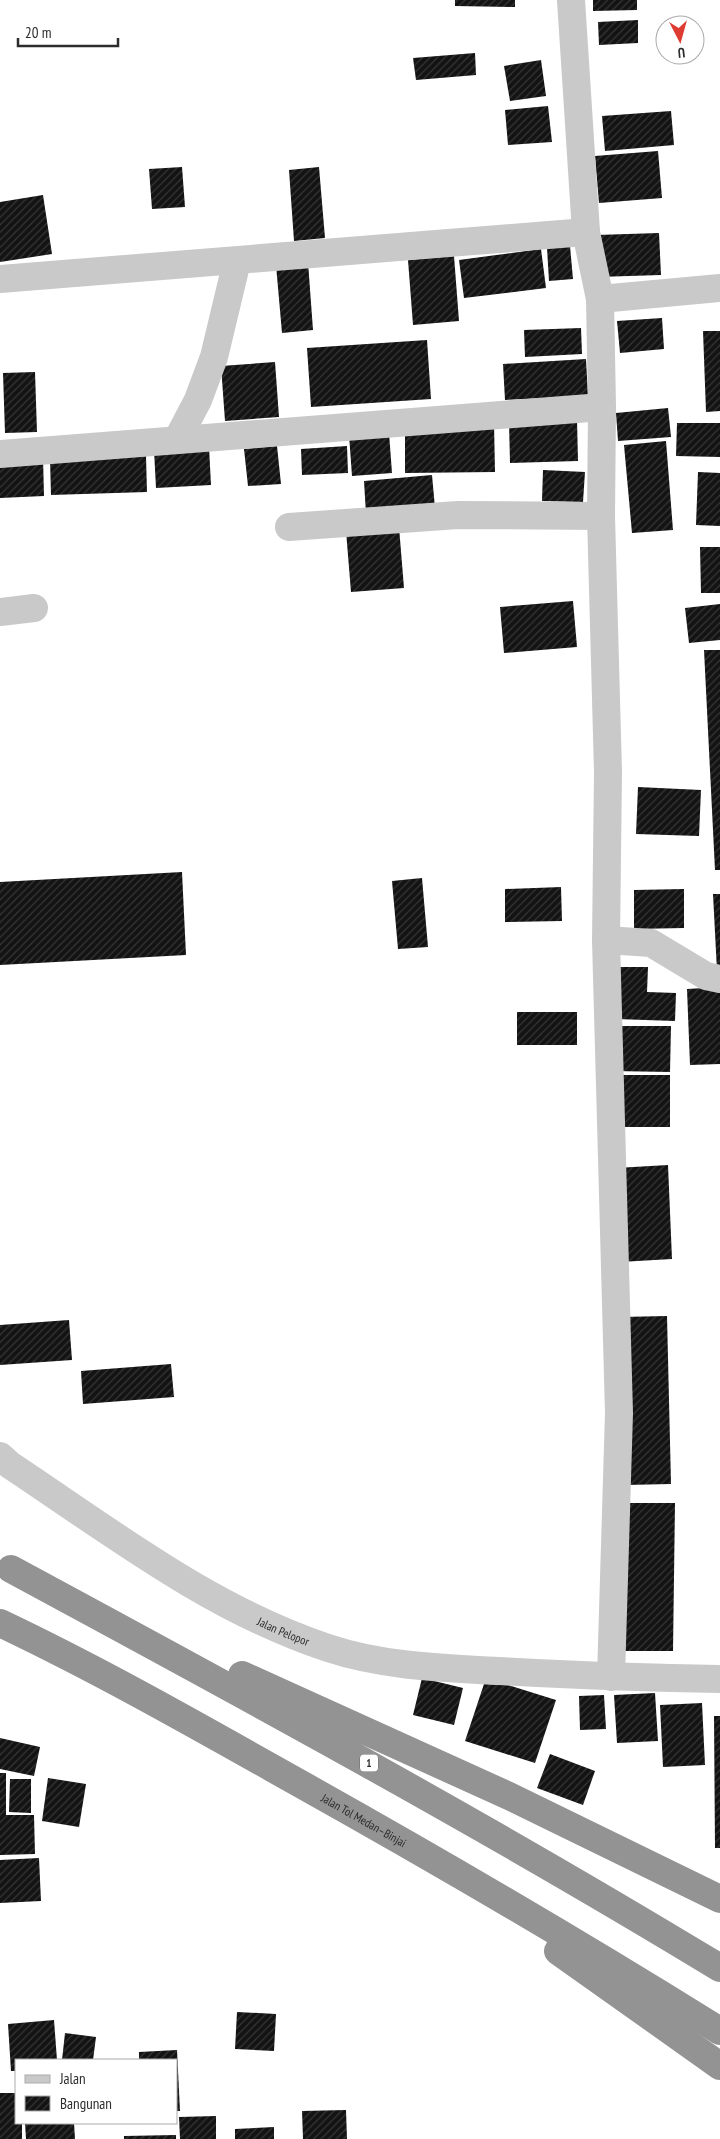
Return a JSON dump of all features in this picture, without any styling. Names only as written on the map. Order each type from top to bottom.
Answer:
[{"type":"highway","name":"1","points":[[6,1566],[509,1796],[720,1899]]},
{"type":"highway","name":"1","points":[[6,1566],[303,1726],[579,1882],[720,1968]]},
{"type":"highway","name":"Jalan Tol Medan–Binjai","points":[[0,1623],[153,1701],[352,1812],[614,1965],[720,2031]]},
{"type":"highway","points":[[509,1796],[720,1888]]},
{"type":"highway","points":[[352,1812],[497,1908],[720,2066]]},
{"type":"street","points":[[571,0],[586,232],[600,299],[602,407],[601,516],[608,772],[606,940],[619,1413],[611,1677]]},
{"type":"street","points":[[0,278],[237,261],[586,232]]},
{"type":"street","points":[[177,440],[198,400],[214,357],[237,261]]},
{"type":"street","points":[[600,299],[720,288]]},
{"type":"street","points":[[0,454],[602,407]]},
{"type":"street","points":[[289,527],[458,516],[601,516]]},
{"type":"street","points":[[0,612],[34,608]]},
{"type":"street","points":[[606,940],[651,943],[706,976],[720,979]]},
{"type":"street","name":"Jalan Pelopor","points":[[0,1456],[10,1465],[74,1508],[200,1589],[280,1630],[329,1649],[377,1661],[430,1667],[611,1677],[720,1679]]},
{"type":"building","points":[[455,0],[515,0],[515,7],[455,6]]},
{"type":"building","points":[[593,0],[637,0],[637,10],[593,11]]},
{"type":"building","points":[[638,20],[638,43],[599,45],[598,22]]},
{"type":"building","points":[[475,53],[476,75],[416,80],[413,58]]},
{"type":"building","points":[[541,60],[546,96],[510,101],[504,66]]},
{"type":"building","points":[[548,106],[552,142],[508,145],[505,110]]},
{"type":"building","points":[[671,111],[674,145],[605,151],[602,116]]},
{"type":"building","points":[[658,151],[662,198],[599,203],[595,156]]},
{"type":"building","points":[[182,167],[185,207],[152,209],[149,169]]},
{"type":"building","points":[[319,167],[325,238],[294,241],[289,170]]},
{"type":"building","points":[[43,195],[52,254],[0,262],[0,202]]},
{"type":"building","points":[[659,233],[661,275],[597,277],[596,235]]},
{"type":"building","points":[[570,246],[573,279],[549,281],[547,248]]},
{"type":"building","points":[[541,249],[546,288],[464,298],[459,260]]},
{"type":"building","points":[[454,256],[459,321],[413,325],[408,260]]},
{"type":"building","points":[[308,262],[313,330],[282,333],[276,265]]},
{"type":"building","points":[[662,318],[664,349],[620,353],[617,321]]},
{"type":"building","points":[[581,328],[582,354],[525,357],[524,330]]},
{"type":"building","points":[[703,331],[720,331],[720,411],[706,412]]},
{"type":"building","points":[[427,340],[431,399],[311,407],[307,348]]},
{"type":"building","points":[[586,359],[588,396],[505,400],[503,364]]},
{"type":"building","points":[[275,362],[279,417],[225,421],[221,366]]},
{"type":"building","points":[[35,372],[37,432],[5,433],[3,373]]},
{"type":"building","points":[[668,408],[671,437],[618,441],[616,413]]},
{"type":"building","points":[[577,420],[578,461],[510,463],[509,422]]},
{"type":"building","points":[[494,423],[495,472],[405,473],[405,425]]},
{"type":"building","points":[[677,423],[720,423],[720,457],[676,456]]},
{"type":"building","points":[[389,433],[392,473],[352,476],[349,435]]},
{"type":"building","points":[[666,441],[673,530],[632,533],[624,445]]},
{"type":"building","points":[[277,446],[281,484],[248,486],[244,449]]},
{"type":"building","points":[[347,446],[348,473],[302,475],[301,449]]},
{"type":"building","points":[[209,447],[211,485],[156,488],[154,450]]},
{"type":"building","points":[[146,456],[147,492],[51,495],[50,459]]},
{"type":"building","points":[[43,457],[44,496],[0,498],[0,458]]},
{"type":"building","points":[[543,470],[585,472],[583,502],[542,501]]},
{"type":"building","points":[[698,472],[720,473],[720,526],[696,525]]},
{"type":"building","points":[[432,475],[435,508],[366,514],[364,481]]},
{"type":"building","points":[[399,527],[404,588],[351,592],[346,531]]},
{"type":"building","points":[[700,547],[720,547],[720,593],[701,593]]},
{"type":"building","points":[[573,601],[577,647],[504,653],[500,607]]},
{"type":"building","points":[[720,604],[720,640],[689,643],[685,608]]},
{"type":"building","points":[[704,650],[720,650],[720,870],[715,870]]},
{"type":"building","points":[[638,787],[701,790],[699,836],[636,834]]},
{"type":"building","points":[[182,872],[186,955],[0,965],[0,882]]},
{"type":"building","points":[[422,878],[428,947],[398,949],[392,881]]},
{"type":"building","points":[[561,887],[562,921],[505,922],[505,889]]},
{"type":"building","points":[[684,889],[684,928],[634,929],[634,890]]},
{"type":"building","points":[[713,894],[720,894],[720,971],[717,971]]},
{"type":"building","points":[[618,967],[648,967],[647,992],[676,993],[675,1021],[616,1019]]},
{"type":"building","points":[[720,987],[720,1064],[690,1065],[687,989]]},
{"type":"building","points":[[517,1012],[577,1012],[577,1045],[517,1045]]},
{"type":"building","points":[[612,1026],[671,1026],[670,1072],[612,1071]]},
{"type":"building","points":[[614,1075],[670,1075],[670,1127],[614,1127]]},
{"type":"building","points":[[668,1165],[672,1259],[620,1262],[616,1168]]},
{"type":"building","points":[[667,1316],[671,1484],[625,1485],[620,1317]]},
{"type":"building","points":[[69,1320],[72,1360],[0,1365],[0,1325]]},
{"type":"building","points":[[171,1364],[174,1397],[83,1404],[81,1371]]},
{"type":"building","points":[[620,1503],[675,1503],[673,1651],[618,1651]]},
{"type":"building","points":[[422,1678],[463,1688],[454,1725],[413,1715]]},
{"type":"building","points":[[486,1678],[556,1700],[535,1763],[465,1741]]},
{"type":"building","points":[[655,1693],[658,1741],[617,1743],[614,1695]]},
{"type":"building","points":[[604,1695],[606,1729],[580,1730],[579,1696]]},
{"type":"building","points":[[702,1703],[705,1765],[663,1767],[660,1705]]},
{"type":"building","points":[[714,1716],[720,1716],[720,1848],[715,1848]]},
{"type":"building","points":[[0,1738],[40,1747],[34,1776],[0,1769]]},
{"type":"building","points":[[550,1754],[595,1771],[583,1805],[537,1788]]},
{"type":"building","points":[[0,1773],[6,1773],[6,1815],[34,1815],[35,1854],[0,1855]]},
{"type":"building","points":[[48,1778],[86,1784],[79,1827],[42,1821]]},
{"type":"building","points":[[10,1779],[31,1779],[31,1813],[9,1812]]},
{"type":"building","points":[[39,1858],[41,1901],[0,1903],[0,1860]]},
{"type":"building","points":[[237,2012],[276,2014],[274,2051],[235,2049]]},
{"type":"building","points":[[54,2020],[57,2059],[15,2059],[15,2071],[11,2071],[8,2024]]},
{"type":"building","points":[[65,2033],[96,2037],[93,2059],[62,2059]]},
{"type":"building","points":[[177,2050],[177,2059],[139,2059],[139,2052]]},
{"type":"building","points":[[178,2070],[180,2111],[178,2111]]},
{"type":"building","points":[[0,2093],[15,2093],[15,2124],[22,2124],[22,2139],[0,2139]]},
{"type":"building","points":[[346,2110],[347,2139],[303,2139],[302,2111]]},
{"type":"building","points":[[216,2116],[216,2139],[180,2139],[179,2117]]},
{"type":"building","points":[[25,2124],[74,2124],[75,2139],[26,2139]]},
{"type":"building","points":[[274,2127],[274,2139],[235,2139],[235,2129]]},
{"type":"building","points":[[176,2135],[176,2139],[124,2139],[124,2136]]}]
